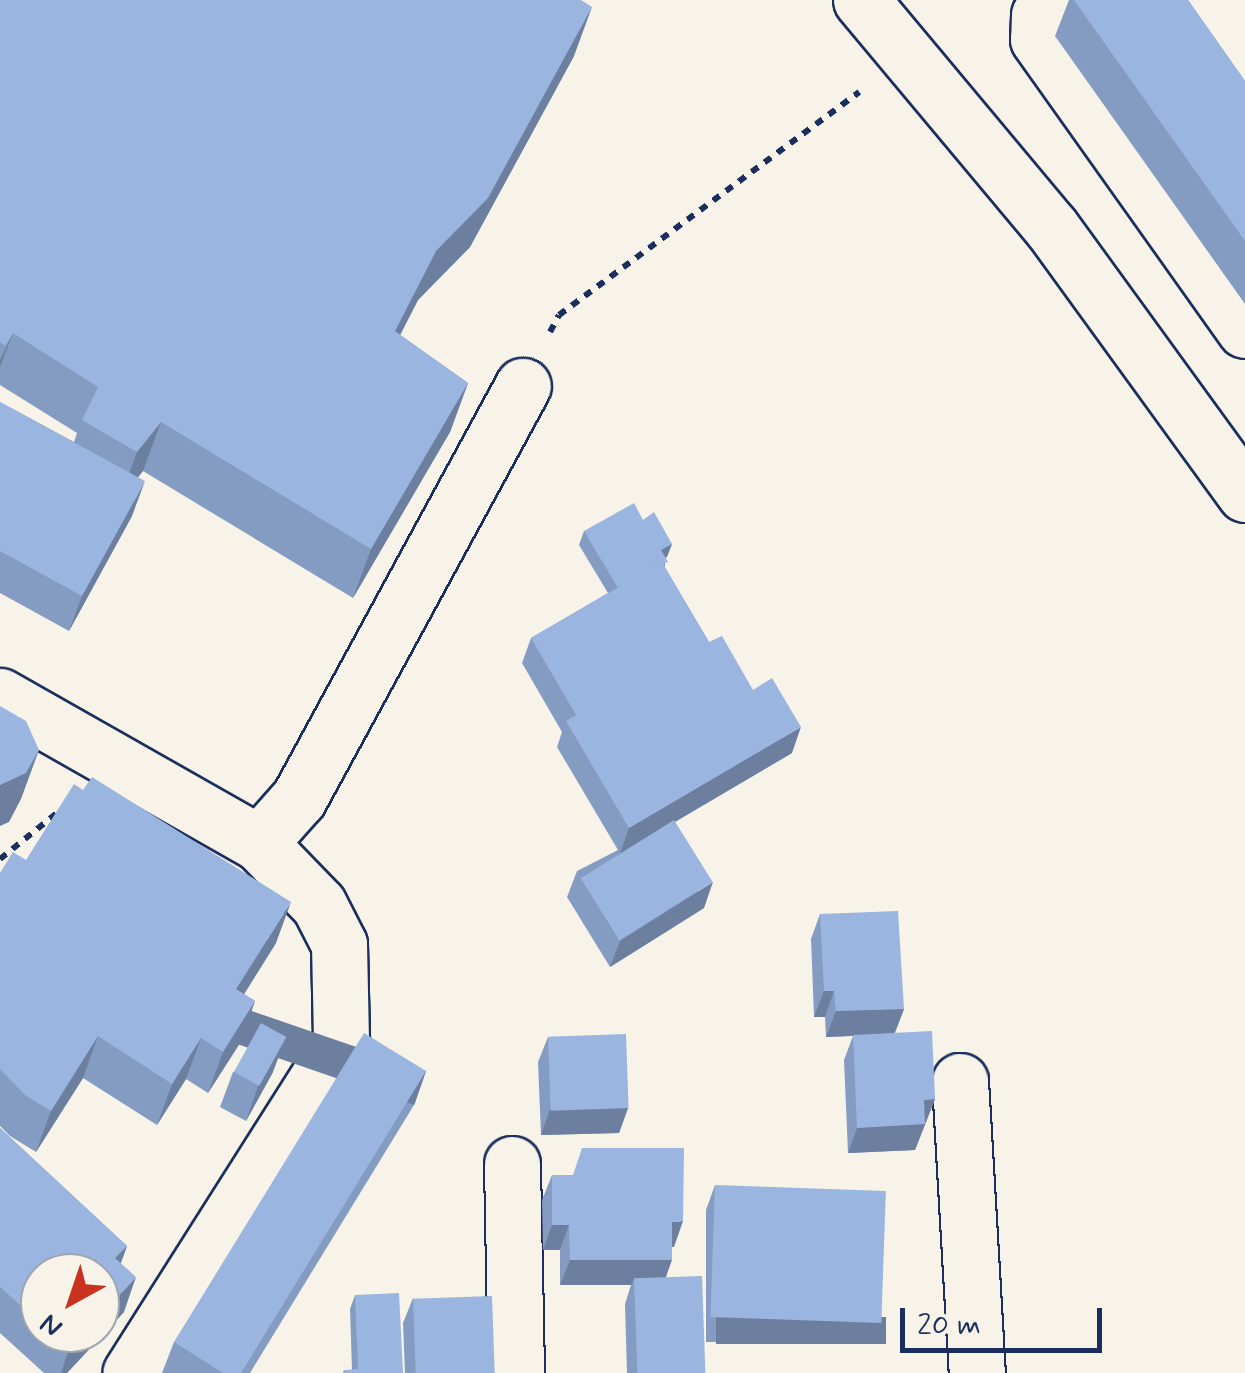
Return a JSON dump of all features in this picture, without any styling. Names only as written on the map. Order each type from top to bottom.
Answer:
[{"type":"street","points":[[861,0],[913,52],[1245,494]]},
{"type":"street","points":[[1062,0],[1039,15],[1038,39],[1245,330]]},
{"type":"street","points":[[259,843],[299,798],[522,386]]},
{"type":"street","points":[[0,696],[259,843],[319,905],[339,944],[341,1042],[130,1373]]},
{"type":"street","points":[[960,1081],[977,1373]]},
{"type":"street","points":[[512,1164],[516,1373]]},
{"type":"path","points":[[522,386],[559,314],[913,52]]},
{"type":"path","points":[[0,859],[120,762]]},
{"type":"building","points":[[0,0],[581,0],[592,7],[488,198],[436,251],[395,331],[468,383],[371,549],[161,422],[137,452],[82,420],[98,387],[13,333],[5,346],[0,342]]},
{"type":"building","points":[[1074,0],[1188,0],[1245,81],[1245,241]]},
{"type":"building","points":[[0,402],[145,481],[82,596],[0,551]]},
{"type":"building","points":[[634,503],[643,520],[654,512],[672,544],[661,550],[668,562],[618,588],[584,531]]},
{"type":"building","points":[[662,562],[709,642],[722,636],[753,690],[772,678],[801,727],[629,828],[566,721],[576,715],[531,638]]},
{"type":"building","points":[[0,706],[26,721],[39,750],[26,773],[0,785]]},
{"type":"building","points":[[92,777],[291,902],[236,989],[255,1001],[223,1052],[201,1038],[172,1084],[98,1036],[51,1111],[25,1095],[0,1069],[0,873],[13,852],[26,860],[74,784],[83,790]]},
{"type":"building","points":[[674,820],[713,882],[619,940],[581,878]]},
{"type":"building","points":[[898,911],[904,1009],[836,1011],[834,991],[824,991],[820,914]]},
{"type":"building","points":[[261,1023],[286,1037],[259,1086],[234,1072]]},
{"type":"building","points":[[932,1031],[935,1099],[924,1100],[925,1124],[857,1128],[853,1035]]},
{"type":"building","points":[[364,1033],[426,1071],[241,1373],[223,1373],[174,1342]]},
{"type":"building","points":[[626,1034],[629,1108],[551,1111],[548,1037]]},
{"type":"building","points":[[0,1128],[127,1246],[120,1253],[20,1253],[20,1305],[0,1287]]},
{"type":"building","points":[[582,1148],[684,1148],[683,1221],[672,1222],[672,1260],[570,1260],[569,1225],[552,1225],[552,1175],[573,1175]]},
{"type":"building","points":[[715,1185],[886,1191],[881,1323],[710,1317]]},
{"type":"building","points":[[120,1263],[136,1277],[120,1294]]},
{"type":"building","points":[[702,1276],[705,1373],[637,1373],[634,1278]]},
{"type":"building","points":[[399,1293],[403,1373],[345,1373],[344,1370],[358,1369],[355,1295]]},
{"type":"building","points":[[492,1296],[495,1373],[416,1373],[413,1299]]}]
